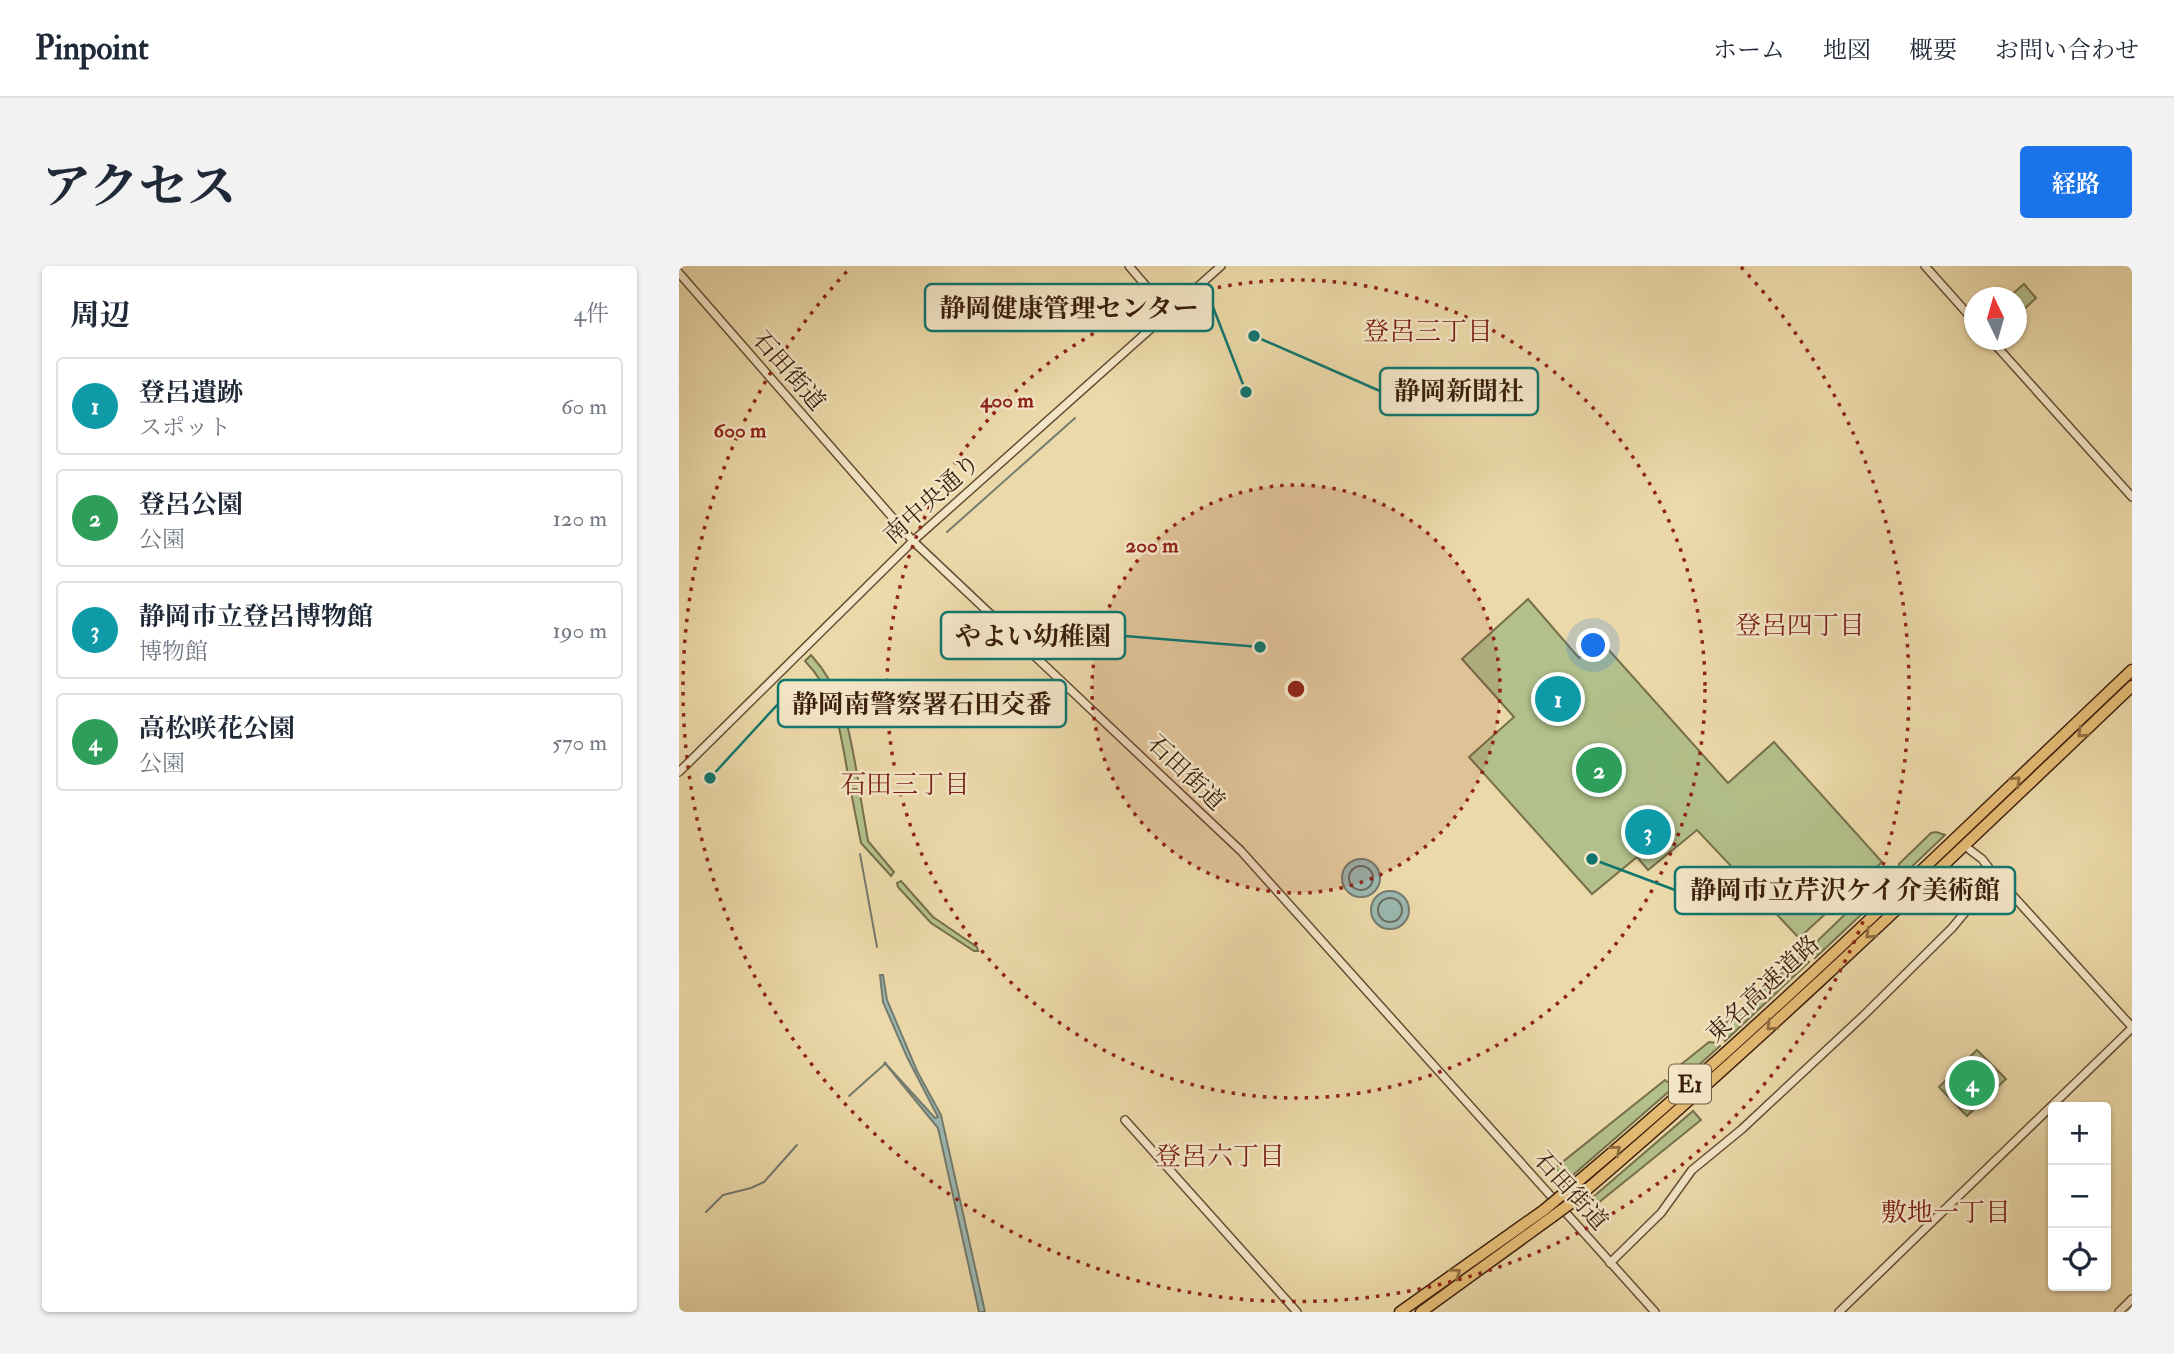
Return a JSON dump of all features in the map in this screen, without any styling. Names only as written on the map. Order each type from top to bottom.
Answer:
[{"type":"highway","name":"東名高速道路","points":[[1421,1312],[1548,1213],[1563,1194],[1635,1133],[1814,971],[2132,670]]},
{"type":"highway","name":"東名高速道路","points":[[1400,1312],[1548,1213],[1571,1203],[1695,1096],[2132,686]]},
{"type":"street","points":[[1129,266],[1169,313]]},
{"type":"street","name":"南中央通り","points":[[679,772],[913,541],[1221,266]]},
{"type":"street","points":[[1924,266],[1964,310]]},
{"type":"street","name":"石田街道","points":[[679,273],[913,541],[1241,851],[1655,1312]]},
{"type":"street","points":[[2000,350],[2132,497]]},
{"type":"street","points":[[1839,1312],[2132,1028],[1982,859],[1970,850]]},
{"type":"street","points":[[1610,1263],[1661,1213],[1692,1170],[1742,1129],[1864,1016],[1952,928],[1995,876]]},
{"type":"street","points":[[1125,1120],[1297,1312]]},
{"type":"street","points":[[2119,1312],[2132,1299]]},
{"type":"green space","points":[[2027,288],[2036,298],[2027,307]]},
{"type":"green space","points":[[1528,599],[1579,658],[1599,639],[1728,783],[1774,742],[1882,862],[1799,938],[1697,830],[1648,870],[1637,857],[1592,894],[1469,757],[1514,717],[1462,659]]},
{"type":"green space","points":[[811,655],[831,683],[844,713],[858,780],[856,785],[849,781],[831,702],[825,688],[805,661]]},
{"type":"green space","points":[[857,789],[860,794],[868,841],[894,872],[891,876],[861,843],[851,792]]},
{"type":"green space","points":[[1931,833],[1945,835],[1903,875],[1899,871],[1899,864]]},
{"type":"green space","points":[[1891,873],[1898,880],[1815,958],[1808,950]]},
{"type":"green space","points":[[901,881],[933,917],[977,947],[978,951],[931,923],[898,887],[897,883]]},
{"type":"green space","points":[[1800,957],[1809,962],[1725,1041],[1720,1030],[1722,1026]]},
{"type":"green space","points":[[1709,1042],[1720,1046],[1679,1083],[1674,1070]]},
{"type":"green space","points":[[1977,1050],[2006,1079],[1967,1116],[1939,1087]]},
{"type":"green space","points":[[1665,1080],[1674,1087],[1566,1181],[1555,1168]]},
{"type":"green space","points":[[1693,1111],[1701,1120],[1598,1203],[1593,1197]]},
{"type":"water","points":[[1361,859],[1374,865],[1380,878],[1374,891],[1361,897],[1348,891],[1342,878],[1348,865]]},
{"type":"water","points":[[1390,891],[1403,897],[1409,910],[1403,923],[1390,929],[1377,923],[1371,910],[1377,897]]},
{"type":"water","points":[[880,975],[883,975],[887,1000],[917,1071],[941,1115],[985,1312],[979,1312],[938,1128],[884,1062],[935,1118],[938,1117],[883,1002]]},
{"type":"waterway","points":[[947,532],[1075,418]]},
{"type":"waterway","points":[[860,854],[877,947]]},
{"type":"waterway","points":[[849,1096],[886,1063]]},
{"type":"waterway","points":[[706,1212],[723,1195],[764,1182],[797,1145]]},
{"type":"place","name":"静岡新聞社","points":[[1254,336]]},
{"type":"place","name":"静岡健康管理センター","points":[[1246,392]]},
{"type":"place","name":"やよい幼稚園","points":[[1260,647]]},
{"type":"place","name":"登呂遺跡","points":[[1558,699]]},
{"type":"place","name":"登呂公園","points":[[1599,770]]},
{"type":"place","name":"静岡南警察署石田交番","points":[[710,778]]},
{"type":"place","name":"静岡市立登呂博物館","points":[[1648,832]]},
{"type":"place","name":"静岡市立芹沢ケイ介美術館","points":[[1592,859]]},
{"type":"place","name":"高松咲花公園","points":[[1972,1083]]},
{"type":"district","name":"登呂三丁目","points":[[1428,332]]},
{"type":"district","name":"登呂四丁目","points":[[1800,626]]},
{"type":"district","name":"石田三丁目","points":[[905,785]]},
{"type":"district","name":"登呂六丁目","points":[[1220,1157]]},
{"type":"district","name":"敷地一丁目","points":[[1946,1213]]}]
